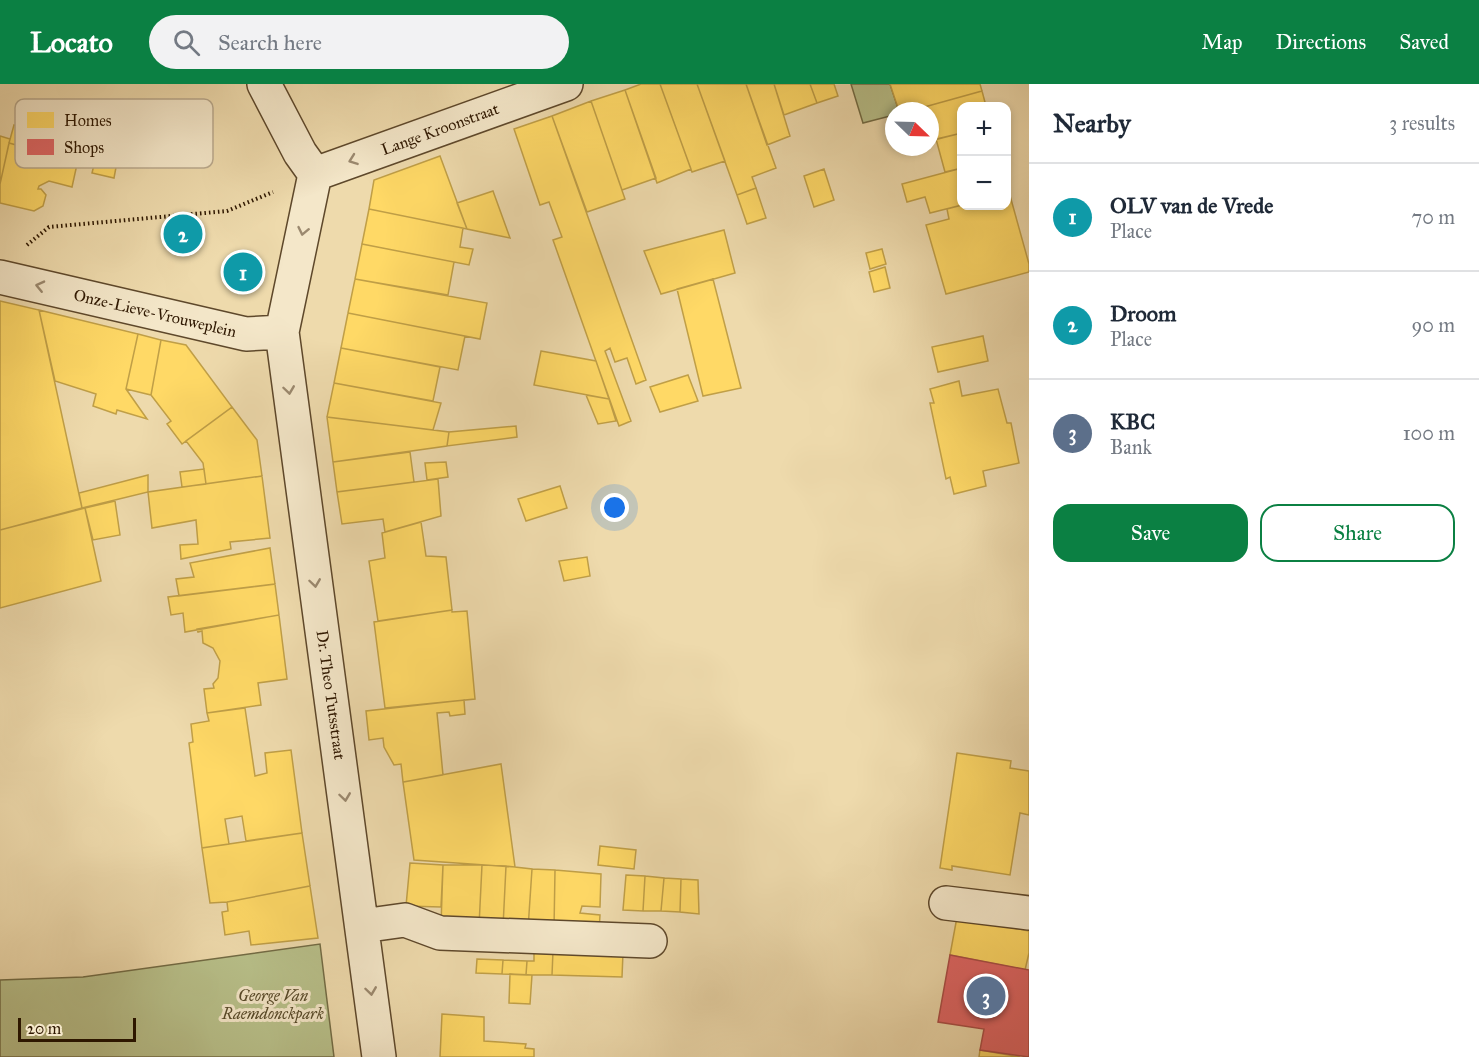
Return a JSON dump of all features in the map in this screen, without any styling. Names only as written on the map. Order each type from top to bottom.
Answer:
[{"type":"street","points":[[264,84],[300,153],[315,174],[282,332]]},
{"type":"street","name":"Lange Kroonstraat","points":[[315,174],[566,84]]},
{"type":"street","name":"Onze-Lieve-Vrouweplein","points":[[0,277],[246,334],[282,332]]},
{"type":"street","name":"Dr. Theo Tutsstraat","points":[[282,332],[379,1057]]},
{"type":"street","points":[[946,903],[1029,913]]},
{"type":"street","points":[[362,926],[405,920],[440,933],[650,941]]},
{"type":"path","points":[[24,247],[49,227],[227,211],[315,174]]},
{"type":"green space","points":[[851,84],[890,84],[896,102],[885,102],[885,117],[863,123]]},
{"type":"green space","name":"George Van Raemdonckpark","points":[[320,944],[334,1057],[0,1057],[0,980],[83,977]]},
{"type":"building: Homes","points":[[641,84],[660,84],[691,169],[657,183],[625,90]]},
{"type":"building: Homes","points":[[660,84],[697,84],[725,161],[692,172]]},
{"type":"building: Homes","points":[[697,84],[746,84],[776,168],[752,177],[756,188],[737,195]]},
{"type":"building: Homes","points":[[746,84],[774,84],[790,136],[767,145]]},
{"type":"building: Homes","points":[[774,84],[810,84],[817,103],[784,115]]},
{"type":"building: Homes","points":[[810,84],[834,84],[838,96],[817,103]]},
{"type":"building: Homes","points":[[890,84],[980,84],[982,91],[939,103],[896,102]]},
{"type":"building: Homes","points":[[625,90],[656,178],[622,190],[591,101]]},
{"type":"building: Homes","points":[[982,91],[985,102],[957,102],[957,134],[939,139],[939,103]]},
{"type":"building: Homes","points":[[591,101],[625,199],[587,212],[552,116]]},
{"type":"building: Homes","points":[[552,116],[646,380],[636,384],[627,358],[615,362],[610,348],[605,351],[631,421],[619,426],[553,240],[562,237],[549,202],[540,205],[514,129]]},
{"type":"building: Homes","points":[[14,125],[15,125],[15,145],[9,143]]},
{"type":"building: Homes","points":[[957,134],[957,169],[945,172],[939,150],[939,138]]},
{"type":"building: Homes","points":[[0,136],[10,139],[0,184]]},
{"type":"building: Homes","points":[[9,143],[15,145],[15,168],[76,168],[72,187],[49,181],[39,186],[38,189],[46,195],[43,206],[34,211],[0,203],[0,184]]},
{"type":"building: Homes","points":[[440,156],[467,229],[369,209],[374,180]]},
{"type":"building: Homes","points":[[93,168],[116,168],[114,178],[92,173]]},
{"type":"building: Homes","points":[[824,169],[834,200],[814,207],[804,176]]},
{"type":"building: Homes","points":[[957,169],[957,206],[930,213],[925,197],[907,202],[902,184]]},
{"type":"building: Homes","points":[[756,188],[766,218],[747,224],[737,195]]},
{"type":"building: Homes","points":[[493,191],[510,238],[467,229],[457,203]]},
{"type":"building: Homes","points":[[1011,199],[1029,264],[1029,272],[946,294],[926,225],[949,219],[947,209],[957,206],[957,210],[1011,210]]},
{"type":"building: Homes","points":[[369,209],[463,228],[460,247],[473,249],[469,265],[362,244]]},
{"type":"building: Homes","points":[[724,230],[735,273],[661,294],[644,251]]},
{"type":"building: Homes","points":[[362,244],[454,262],[448,295],[355,279]]},
{"type":"building: Homes","points":[[882,249],[886,264],[870,269],[866,253]]},
{"type":"building: Homes","points":[[885,267],[890,288],[874,292],[869,272]]},
{"type":"building: Homes","points":[[355,279],[487,303],[480,339],[348,313]]},
{"type":"building: Homes","points":[[713,279],[741,388],[703,396],[677,289]]},
{"type":"building: Homes","points":[[0,301],[39,310],[82,508],[0,530]]},
{"type":"building: Homes","points":[[39,310],[138,334],[126,389],[147,419],[117,410],[116,414],[93,406],[96,394],[55,381]]},
{"type":"building: Homes","points":[[348,313],[465,336],[458,370],[341,348]]},
{"type":"building: Homes","points":[[138,334],[161,340],[151,395],[126,389]]},
{"type":"building: Homes","points":[[983,336],[988,361],[938,372],[932,347]]},
{"type":"building: Homes","points":[[161,340],[186,345],[232,407],[182,444],[167,424],[171,421],[151,395]]},
{"type":"building: Homes","points":[[341,348],[440,367],[433,401],[334,383]]},
{"type":"building: Homes","points":[[541,351],[596,361],[609,399],[534,385]]},
{"type":"building: Homes","points":[[688,375],[698,401],[660,412],[650,387]]},
{"type":"building: Homes","points":[[959,381],[962,396],[998,389],[1007,423],[1011,423],[1019,463],[983,471],[986,486],[954,494],[950,477],[946,479],[930,403],[934,403],[930,389]]},
{"type":"building: Homes","points":[[334,383],[441,403],[433,430],[327,417]]},
{"type":"building: Homes","points":[[586,395],[609,399],[616,421],[598,424]]},
{"type":"building: Homes","points":[[232,407],[257,440],[262,476],[206,484],[203,463],[186,441]]},
{"type":"building: Homes","points":[[327,417],[449,432],[447,446],[333,462]]},
{"type":"building: Homes","points":[[516,426],[517,437],[447,446],[449,432]]},
{"type":"building: Homes","points":[[410,452],[414,482],[337,492],[333,462]]},
{"type":"building: Homes","points":[[446,462],[448,477],[427,480],[425,463]]},
{"type":"building: Homes","points":[[204,469],[206,484],[182,487],[180,472]]},
{"type":"building: Homes","points":[[148,475],[148,492],[82,508],[79,493]]},
{"type":"building: Homes","points":[[262,476],[270,538],[230,542],[231,549],[181,559],[180,545],[198,544],[196,520],[152,528],[148,492]]},
{"type":"building: Homes","points":[[438,479],[441,516],[385,532],[383,519],[342,524],[337,492]]},
{"type":"building: Homes","points":[[560,486],[567,508],[526,521],[518,499]]},
{"type":"building: Homes","points":[[115,501],[120,535],[93,540],[85,508]]},
{"type":"building: Homes","points":[[85,508],[101,581],[0,608],[0,530]]},
{"type":"building: Homes","points":[[421,522],[426,556],[446,557],[452,610],[378,621],[369,561],[385,558],[382,533]]},
{"type":"building: Homes","points":[[270,548],[275,584],[179,596],[176,579],[194,577],[190,563]]},
{"type":"building: Homes","points":[[587,557],[590,576],[564,581],[559,561]]},
{"type":"building: Homes","points":[[275,584],[279,615],[185,632],[183,613],[171,615],[168,597]]},
{"type":"building: Homes","points":[[452,610],[452,612],[467,611],[475,699],[385,708],[374,622]]},
{"type":"building: Homes","points":[[279,615],[287,679],[258,683],[261,705],[207,713],[204,689],[214,688],[213,684],[218,678],[220,661],[213,648],[203,643],[202,631],[198,632],[197,629]]},
{"type":"building: Homes","points":[[464,700],[465,714],[450,716],[449,712],[437,713],[443,775],[403,782],[401,764],[394,765],[384,747],[383,738],[369,740],[366,711]]},
{"type":"building: Homes","points":[[245,708],[255,776],[267,773],[265,753],[291,750],[302,833],[246,841],[242,816],[225,819],[229,844],[202,848],[189,743],[193,742],[191,724],[209,721],[207,713]]},
{"type":"building: Homes","points":[[957,753],[1011,761],[1010,768],[1029,771],[1029,815],[1020,813],[1010,875],[952,866],[952,870],[940,868]]},
{"type":"building: Homes","points":[[501,764],[515,867],[414,860],[403,782]]},
{"type":"building: Homes","points":[[302,833],[310,886],[227,902],[210,903],[202,848]]},
{"type":"building: Homes","points":[[600,846],[636,850],[634,869],[598,865]]},
{"type":"building: Homes","points":[[410,863],[443,865],[441,907],[406,906]]},
{"type":"building: Homes","points":[[443,865],[482,865],[479,926],[441,925]]},
{"type":"building: Homes","points":[[482,865],[506,866],[503,927],[479,926]]},
{"type":"building: Homes","points":[[506,866],[532,869],[528,929],[503,927]]},
{"type":"building: Homes","points":[[532,869],[555,870],[554,929],[528,929]]},
{"type":"building: Homes","points":[[555,870],[601,874],[600,907],[582,906],[580,913],[600,915],[599,932],[554,929]]},
{"type":"building: Homes","points":[[626,875],[645,876],[643,911],[623,910]]},
{"type":"building: Homes","points":[[645,876],[664,878],[661,911],[643,911]]},
{"type":"building: Homes","points":[[664,878],[681,879],[680,912],[661,911]]},
{"type":"building: Homes","points":[[681,879],[698,880],[699,914],[680,912]]},
{"type":"building: Homes","points":[[310,886],[318,938],[251,945],[249,931],[225,935],[222,912],[228,911],[227,902]]},
{"type":"building: Homes","points":[[957,917],[1029,931],[1029,953],[1025,970],[950,955]]},
{"type":"building: Homes","points":[[534,950],[553,951],[552,975],[526,975],[527,961],[534,961]]},
{"type":"building: Homes","points":[[553,951],[623,953],[622,977],[552,975]]},
{"type":"building: Homes","points":[[477,959],[503,960],[502,974],[476,973]]},
{"type":"building: Homes","points":[[503,960],[527,961],[526,975],[502,974]]},
{"type":"building: Homes","points":[[510,974],[532,975],[530,1004],[509,1003]]},
{"type":"building: Homes","points":[[442,1014],[484,1017],[484,1041],[526,1044],[525,1048],[534,1049],[534,1057],[440,1057]]},
{"type":"building: Homes","points":[[980,1050],[1020,1057],[979,1057]]},
{"type":"building: Shops","points":[[950,955],[1029,970],[1029,1057],[980,1050],[984,1029],[938,1022]]},
{"type":"place","name":"Droom","points":[[183,234]]},
{"type":"place","name":"OLV van de Vrede","points":[[243,272]]},
{"type":"place","name":"KBC","points":[[986,996]]}]
